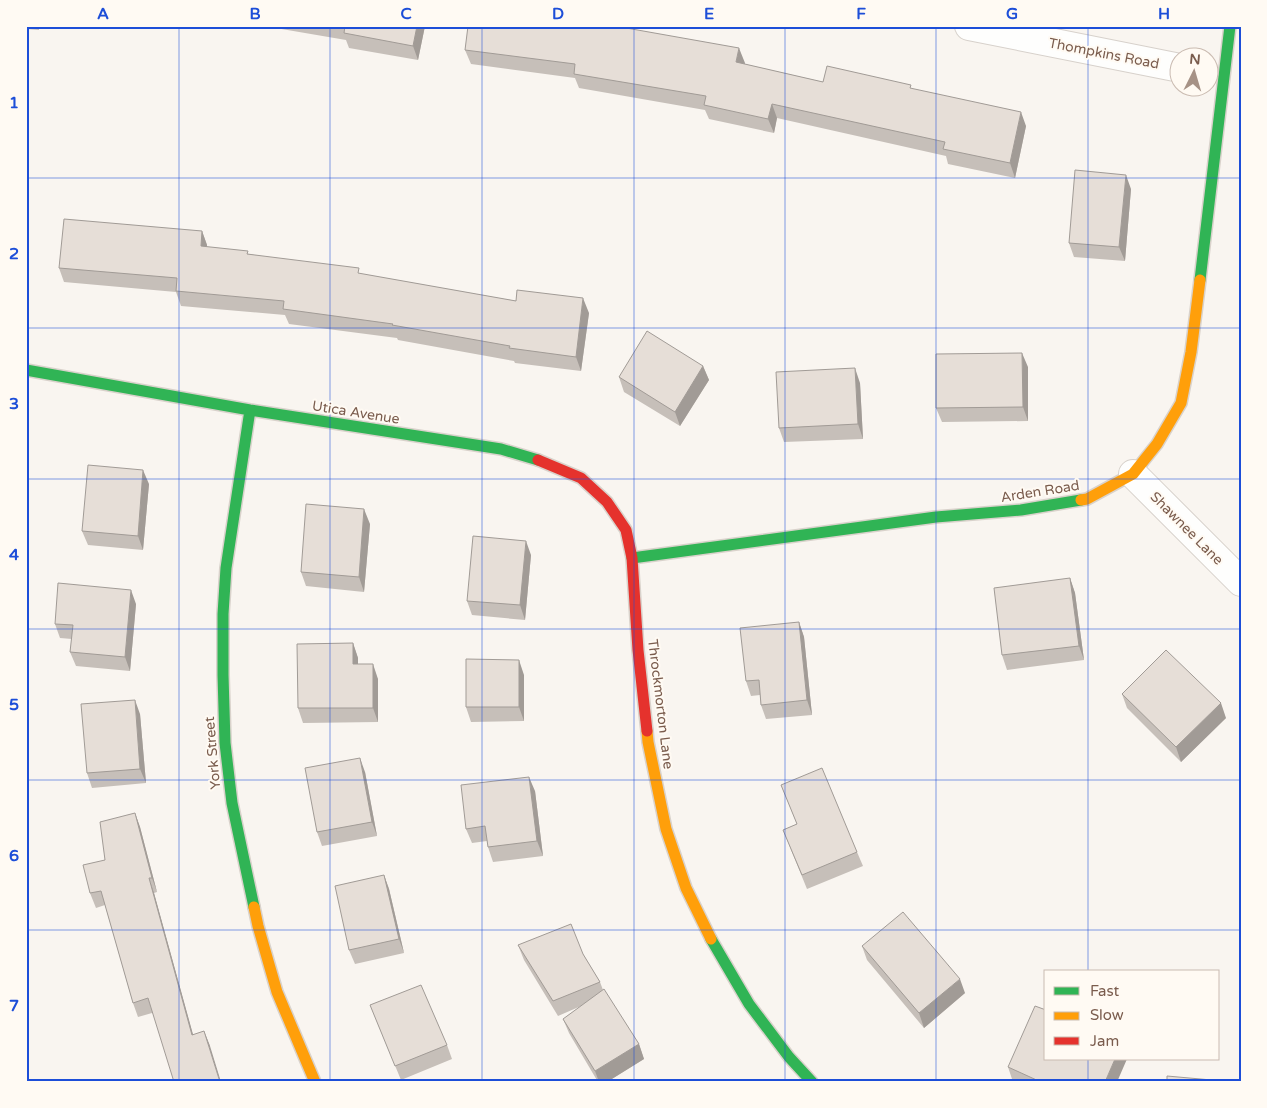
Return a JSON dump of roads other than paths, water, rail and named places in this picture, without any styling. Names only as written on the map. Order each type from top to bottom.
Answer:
[{"type":"street","name":"Thompkins Road","points":[[969,26],[1170,66]]},
{"type":"street","name":"Arden Road","points":[[1220,62],[1230,26]]},
{"type":"street","name":"Arden Road","points":[[632,558],[936,517],[1021,510],[1087,499],[1133,474],[1157,444],[1181,403],[1191,352],[1214,98]]},
{"type":"street","name":"Utica Avenue","points":[[26,370],[250,410],[501,449],[536,459],[581,478],[607,502],[626,530],[632,558]]},
{"type":"street","name":"York Street","points":[[250,410],[226,568],[222,675],[225,743],[232,803],[258,926],[277,992],[315,1082]]},
{"type":"street","name":"Shawnee Lane","points":[[1133,474],[1241,582]]},
{"type":"street","name":"Throckmorton Lane","points":[[632,558],[638,650],[648,742],[666,829],[686,888],[714,945],[749,1004],[789,1057],[812,1082]]}]
